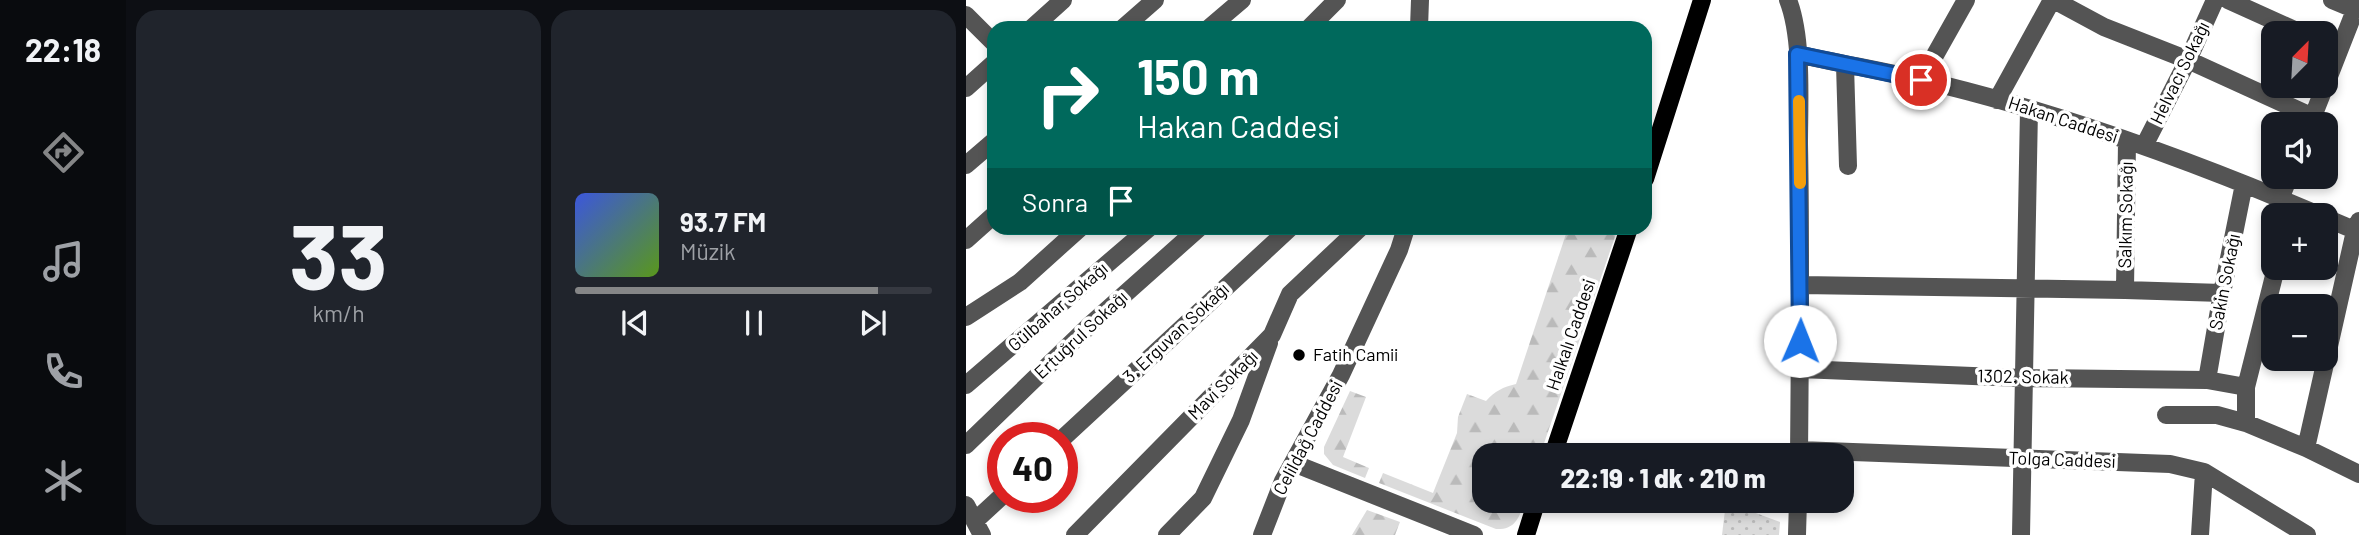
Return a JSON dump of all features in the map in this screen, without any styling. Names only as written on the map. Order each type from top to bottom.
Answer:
[{"type":"main road","points":[[1652,157],[1702,0]]},
{"type":"main road","name":"Halkalı Caddesi","points":[[1557,443],[1627,235]]},
{"type":"main road","points":[[1526,535],[1533,513]]},
{"type":"street","points":[[1040,21],[1063,0]]},
{"type":"street","points":[[1131,21],[1154,0]]},
{"type":"street","points":[[1217,21],[1242,0]]},
{"type":"street","points":[[1316,21],[1337,0]]},
{"type":"street","points":[[1419,21],[1420,0]]},
{"type":"street","points":[[1788,0],[1793,12],[1797,54],[1801,285],[1799,443]]},
{"type":"street","points":[[1921,80],[1966,0]]},
{"type":"street","points":[[1997,100],[2053,0],[2104,27],[2188,60],[2293,112]]},
{"type":"street","name":"Helvacı Sokağı","points":[[2135,143],[2188,60],[2215,0]]},
{"type":"street","points":[[2228,0],[2274,21]]},
{"type":"street","points":[[2332,0],[2357,13],[2338,40]]},
{"type":"street","points":[[966,15],[987,36]]},
{"type":"street","name":"Hakan Caddesi","points":[[1797,54],[1921,80],[2029,109],[2135,143],[2244,184],[2281,203]]},
{"type":"street","points":[[1846,65],[1848,166]]},
{"type":"street","points":[[966,88],[987,69]]},
{"type":"street","points":[[2021,535],[2029,109]]},
{"type":"street","name":"Salkım Sokağı","points":[[2125,290],[2135,143]]},
{"type":"street","points":[[966,165],[987,147]]},
{"type":"street","name":"Sakin Sokağı","points":[[2207,380],[2244,184]]},
{"type":"street","points":[[966,240],[987,221]]},
{"type":"street","points":[[2306,448],[2358,228],[2338,222]]},
{"type":"street","points":[[968,312],[1020,282],[1072,235]]},
{"type":"street","name":"Gülbahar Sokağı","points":[[966,385],[1141,235]]},
{"type":"street","name":"Ertuğrul Sokağı","points":[[966,444],[1089,326],[1191,235]]},
{"type":"street","name":"3. Erguvan Sokağı","points":[[1078,424],[1282,235]]},
{"type":"street","name":"Mavi Sokağı","points":[[1075,535],[1272,335],[1290,294],[1353,235]]},
{"type":"street","name":"Celildağ Caddesi","points":[[1262,535],[1269,513],[1340,375],[1404,235]]},
{"type":"street","points":[[2246,423],[2246,387],[2273,280]]},
{"type":"street","points":[[1801,285],[2222,293]]},
{"type":"street","points":[[1167,535],[1203,498],[1241,420],[1272,335]]},
{"type":"street","name":"1302. Sokak","points":[[1800,369],[2022,378],[2207,380],[2246,387]]},
{"type":"street","points":[[2166,415],[2217,415],[2246,423],[2359,474]]},
{"type":"street","name":"Tolga Caddesi","points":[[1854,454],[2170,464],[2204,472],[2307,535]]},
{"type":"street","points":[[1293,463],[1474,535]]},
{"type":"street","points":[[2200,535],[2204,472]]},
{"type":"street","points":[[1798,513],[1797,535],[1804,535]]},
{"type":"green space","points":[[1566,235],[1616,235],[1544,443],[1472,443],[1472,513],[1520,513],[1516,521],[1503,529],[1496,529],[1379,483],[1383,473],[1433,493],[1457,433],[1458,417],[1467,394],[1486,401],[1516,384]]},
{"type":"green space","points":[[1350,391],[1366,397],[1343,457],[1369,468],[1365,478],[1333,465],[1324,454],[1324,447]]},
{"type":"green space","points":[[1367,510],[1400,522],[1395,535],[1352,535]]},
{"type":"green space","points":[[1725,513],[1756,513],[1780,522],[1779,535],[1722,535]]},
{"type":"slow traffic","points":[[1799,101],[1800,183]]},
{"type":"place","name":"Fatih Camii","points":[[1299,355]]},
{"type":"route","points":[[1800,341],[1797,54],[1921,80]]}]
